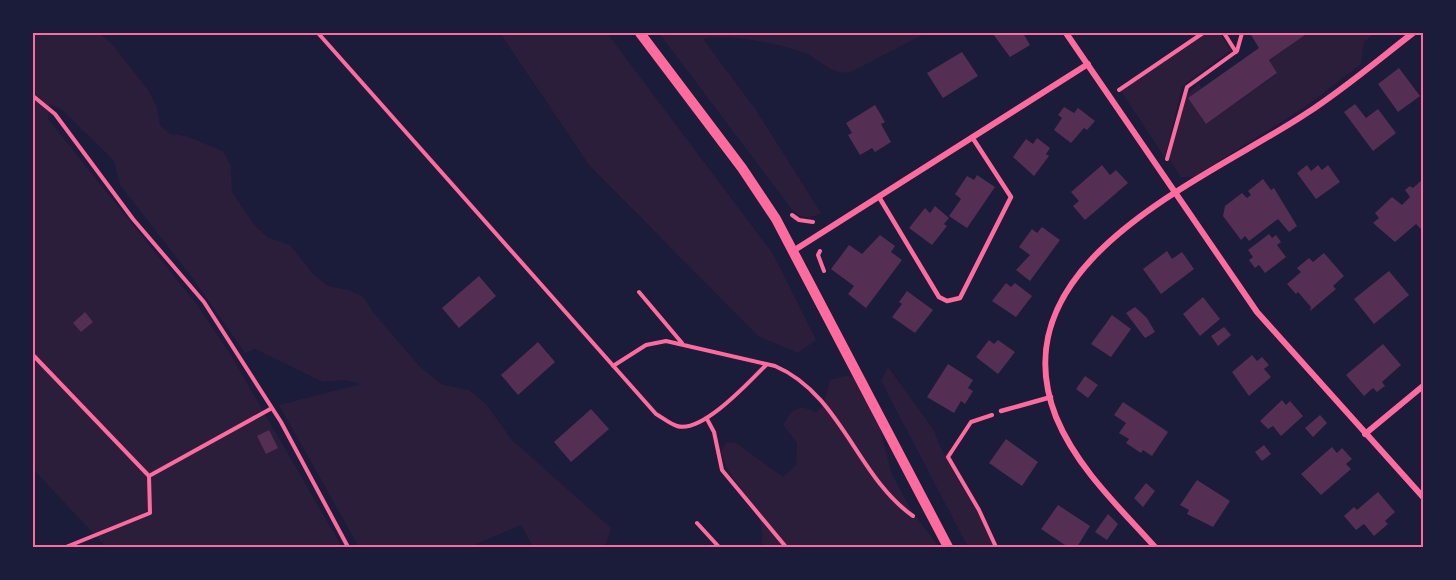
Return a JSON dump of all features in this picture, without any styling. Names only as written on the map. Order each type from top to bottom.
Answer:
[{"type":"street","points":[[640,33],[742,168],[793,250],[948,547]]},
{"type":"street","points":[[1066,33],[1257,312],[1423,497]]},
{"type":"street","points":[[1155,547],[1081,463],[1060,425],[1051,397],[1047,367],[1048,346],[1065,291],[1074,277],[1102,249],[1156,204],[1308,112],[1413,33]]},
{"type":"street","points":[[793,250],[1088,64]]},
{"type":"street","points":[[1365,434],[1423,386]]},
{"type":"lane","points":[[879,197],[939,297],[947,301],[960,298],[1011,197],[972,137]]},
{"type":"lane","points":[[1001,411],[1051,397]]},
{"type":"path","points":[[318,33],[656,414],[677,427],[688,426],[707,418],[767,364]]},
{"type":"path","points":[[1123,100],[1118,91],[1203,33]]},
{"type":"path","points":[[1224,33],[1236,52]]},
{"type":"path","points":[[1165,161],[1187,87],[1236,52],[1242,33]]},
{"type":"path","points":[[33,96],[55,114],[133,219],[204,302],[272,408],[348,547]]},
{"type":"path","points":[[1159,152],[1184,188]]},
{"type":"path","points":[[787,210],[799,220],[818,221]]},
{"type":"path","points":[[818,255],[823,247]]},
{"type":"path","points":[[639,292],[683,344]]},
{"type":"path","points":[[613,366],[646,345],[666,341],[767,364],[792,373],[813,391],[893,502],[940,532]]},
{"type":"path","points":[[33,355],[148,476],[150,513],[66,547]]},
{"type":"path","points":[[148,476],[272,408]]},
{"type":"path","points":[[996,547],[979,510],[948,457],[971,422],[1001,411]]},
{"type":"path","points":[[707,418],[714,432],[722,470],[786,547]]},
{"type":"path","points":[[697,523],[718,547]]},
{"type":"shaded area","points":[[33,33],[99,33],[113,45],[148,90],[157,107],[160,125],[170,134],[186,136],[223,151],[231,166],[232,192],[255,226],[269,238],[290,245],[314,275],[328,286],[349,290],[363,297],[419,366],[441,384],[469,390],[486,404],[511,439],[611,528],[605,547],[533,547],[521,525],[469,547],[359,547],[279,405],[361,384],[346,380],[323,382],[255,349],[245,353],[191,276],[120,185],[114,161],[61,109],[50,104],[48,119],[197,305],[232,357],[342,547],[106,547],[33,469]]},
{"type":"shaded area","points":[[500,33],[607,33],[773,254],[816,340],[798,353],[758,336],[589,165]]},
{"type":"shaded area","points":[[659,33],[926,33],[845,73],[829,68],[800,51],[772,44],[740,38],[703,39],[756,110],[821,213],[808,217],[800,216],[790,207]]},
{"type":"shaded area","points":[[1206,33],[1220,33],[1231,50],[1182,86],[1165,158],[1121,91]]},
{"type":"shaded area","points":[[1308,33],[1375,33],[1364,42],[1361,64],[1305,107],[1194,177],[1181,177],[1169,159],[1186,96],[1199,83],[1202,88],[1188,98],[1206,124],[1277,74],[1269,60]]},
{"type":"shaded area","points":[[888,367],[933,429],[944,455],[950,449],[954,454],[951,457],[981,508],[999,547],[968,547],[881,381]]},
{"type":"shaded area","points":[[845,376],[859,377],[874,405],[891,472],[911,510],[939,547],[762,546],[759,518],[731,476],[721,451],[726,443],[735,442],[783,477],[796,465],[797,443],[783,425],[791,412],[802,407],[817,412],[824,404],[830,380]]},
{"type":"building","points":[[1023,33],[1030,45],[1010,57],[993,34]]},
{"type":"building","points":[[1253,33],[1308,33],[1269,60],[1277,73],[1206,124],[1188,98],[1259,48],[1251,35]]},
{"type":"building","points":[[962,52],[978,76],[943,98],[927,73]]},
{"type":"building","points":[[1399,68],[1420,96],[1398,112],[1378,84]]},
{"type":"building","points":[[1355,104],[1366,118],[1378,109],[1396,133],[1373,151],[1344,112]]},
{"type":"building","points":[[875,105],[885,122],[881,124],[891,142],[875,152],[872,148],[860,155],[848,135],[852,133],[846,123]]},
{"type":"building","points":[[1064,107],[1074,113],[1078,108],[1095,121],[1087,130],[1084,128],[1071,143],[1054,130],[1062,118],[1058,115]]},
{"type":"building","points":[[1037,138],[1050,148],[1046,154],[1049,156],[1034,176],[1013,157],[1026,139],[1033,144]]},
{"type":"building","points":[[1102,165],[1110,175],[1116,170],[1128,183],[1085,220],[1073,206],[1079,201],[1071,192]]},
{"type":"building","points":[[1307,165],[1311,171],[1318,165],[1322,170],[1328,165],[1340,182],[1316,199],[1297,173]]},
{"type":"building","points":[[977,175],[995,187],[967,228],[949,216],[961,199],[955,194],[967,176],[974,180]]},
{"type":"building","points":[[1263,179],[1271,190],[1274,188],[1297,226],[1289,232],[1278,219],[1249,241],[1245,236],[1241,240],[1223,216],[1225,206],[1242,193],[1247,198],[1251,195],[1248,191]]},
{"type":"building","points":[[1423,179],[1423,231],[1416,224],[1395,242],[1373,223],[1379,218],[1375,213],[1392,197],[1402,205],[1410,197],[1405,190],[1410,186],[1413,188]]},
{"type":"building","points":[[935,206],[949,218],[944,224],[947,226],[932,245],[909,228],[925,208],[930,213]]},
{"type":"building","points":[[1042,227],[1060,240],[1030,281],[1016,270],[1030,255],[1019,247],[1032,229],[1037,233]]},
{"type":"building","points":[[1269,234],[1272,238],[1276,235],[1281,242],[1277,245],[1286,257],[1265,273],[1259,265],[1255,268],[1249,260],[1253,257],[1248,250]]},
{"type":"building","points":[[880,235],[895,246],[891,252],[902,260],[866,308],[848,294],[854,286],[831,269],[849,245],[862,254]]},
{"type":"building","points":[[1167,251],[1172,259],[1182,252],[1194,269],[1161,294],[1143,269]]},
{"type":"building","points":[[1324,253],[1344,276],[1333,286],[1336,289],[1310,311],[1311,307],[1298,292],[1296,294],[1287,284],[1301,272],[1297,268],[1309,258],[1313,262]]},
{"type":"building","points":[[1389,271],[1409,295],[1374,324],[1354,299]]},
{"type":"building","points":[[479,276],[496,296],[459,328],[442,308]]},
{"type":"building","points":[[1006,283],[1011,287],[1015,283],[1032,296],[1016,317],[992,301]]},
{"type":"building","points":[[907,291],[933,310],[915,333],[892,317],[902,304],[899,302]]},
{"type":"building","points":[[1203,297],[1220,319],[1200,336],[1183,314]]},
{"type":"building","points":[[1135,307],[1147,318],[1155,332],[1145,338],[1126,313]]},
{"type":"building","points":[[85,312],[93,322],[81,332],[73,323]]},
{"type":"building","points":[[1112,315],[1131,329],[1111,357],[1091,344]]},
{"type":"building","points":[[1224,327],[1231,335],[1218,346],[1211,336]]},
{"type":"building","points":[[989,340],[994,344],[998,340],[1015,352],[998,374],[976,357]]},
{"type":"building","points":[[538,342],[555,362],[518,395],[501,375]]},
{"type":"building","points":[[1383,344],[1401,365],[1382,382],[1385,386],[1377,392],[1373,388],[1364,396],[1346,375]]},
{"type":"building","points":[[1252,355],[1257,361],[1262,357],[1269,365],[1264,369],[1271,377],[1249,396],[1232,372]]},
{"type":"building","points":[[948,364],[973,380],[968,388],[973,391],[965,404],[961,401],[954,413],[927,397]]},
{"type":"building","points":[[1085,376],[1098,385],[1088,398],[1076,389]]},
{"type":"building","points":[[1282,400],[1286,405],[1290,401],[1303,416],[1281,436],[1273,426],[1268,429],[1260,421]]},
{"type":"building","points":[[1123,402],[1168,432],[1152,456],[1143,450],[1141,453],[1126,443],[1129,439],[1119,433],[1126,423],[1114,415]]},
{"type":"building","points":[[591,409],[609,429],[571,462],[554,442]]},
{"type":"building","points":[[1320,415],[1327,423],[1313,437],[1305,428]]},
{"type":"building","points":[[269,430],[278,448],[266,454],[257,436]]},
{"type":"building","points":[[1006,439],[1038,462],[1022,486],[989,463]]},
{"type":"building","points":[[1264,445],[1271,454],[1262,461],[1255,452]]},
{"type":"building","points":[[1332,447],[1337,453],[1342,448],[1352,459],[1346,464],[1351,469],[1321,495],[1301,474]]},
{"type":"building","points":[[1197,480],[1230,501],[1213,527],[1187,514],[1189,510],[1180,505]]},
{"type":"building","points":[[1146,483],[1155,491],[1143,507],[1134,498]]},
{"type":"building","points":[[1378,492],[1395,512],[1385,521],[1388,524],[1374,536],[1364,524],[1356,530],[1344,516],[1354,507],[1357,510]]},
{"type":"building","points":[[1058,505],[1090,526],[1077,547],[1068,547],[1041,529]]},
{"type":"building","points":[[1108,514],[1118,524],[1107,540],[1095,532]]}]
